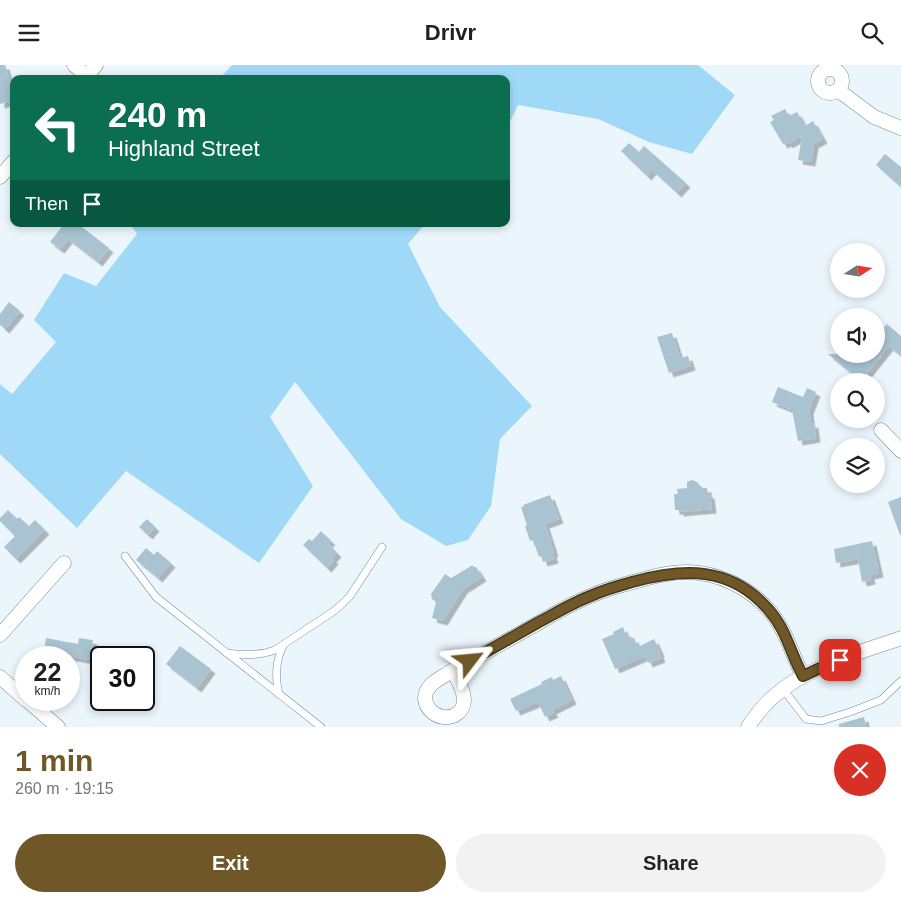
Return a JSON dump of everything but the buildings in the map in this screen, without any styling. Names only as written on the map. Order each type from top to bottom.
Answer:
[{"type":"street","points":[[74,65],[83,75]]},
{"type":"street","points":[[87,75],[96,65]]},
{"type":"street","points":[[838,91],[874,117],[901,128]]},
{"type":"street","points":[[0,177],[10,166]]},
{"type":"street","points":[[881,430],[901,451]]},
{"type":"street","points":[[0,635],[64,563]]},
{"type":"street","points":[[453,670],[464,701],[461,710],[453,717],[440,719],[427,709],[425,696],[429,687],[434,682],[453,670],[566,607],[593,595],[659,575],[687,572],[708,574],[729,581],[748,592],[764,605],[783,629],[803,676]]},
{"type":"street","points":[[748,727],[774,696],[803,676],[901,638]]},
{"type":"street","points":[[0,677],[15,690]]},
{"type":"street","points":[[39,711],[58,727]]},
{"type":"lane","points":[[227,653],[250,655],[266,653],[282,647],[334,611],[350,596],[382,547]]},
{"type":"lane","points":[[125,556],[156,597],[322,727]]},
{"type":"lane","points":[[279,694],[276,663],[282,647]]},
{"type":"lane","points":[[783,689],[806,719],[821,721],[881,700],[901,681]]},
{"type":"shaded area","points":[[232,65],[698,65],[735,95],[692,154],[649,142],[598,119],[518,105],[510,122],[510,75],[223,75]]},
{"type":"shaded area","points":[[132,227],[422,227],[408,244],[440,307],[532,406],[500,439],[491,506],[468,540],[446,546],[401,519],[295,382],[270,417],[313,486],[259,563],[126,471],[77,528],[0,454],[0,384],[12,394],[56,342],[34,320],[64,273],[96,286],[137,234]]},
{"type":"route","points":[[470,661],[566,607],[593,595],[659,575],[687,572],[708,574],[729,581],[748,592],[764,605],[783,629],[803,676],[840,660]]}]
